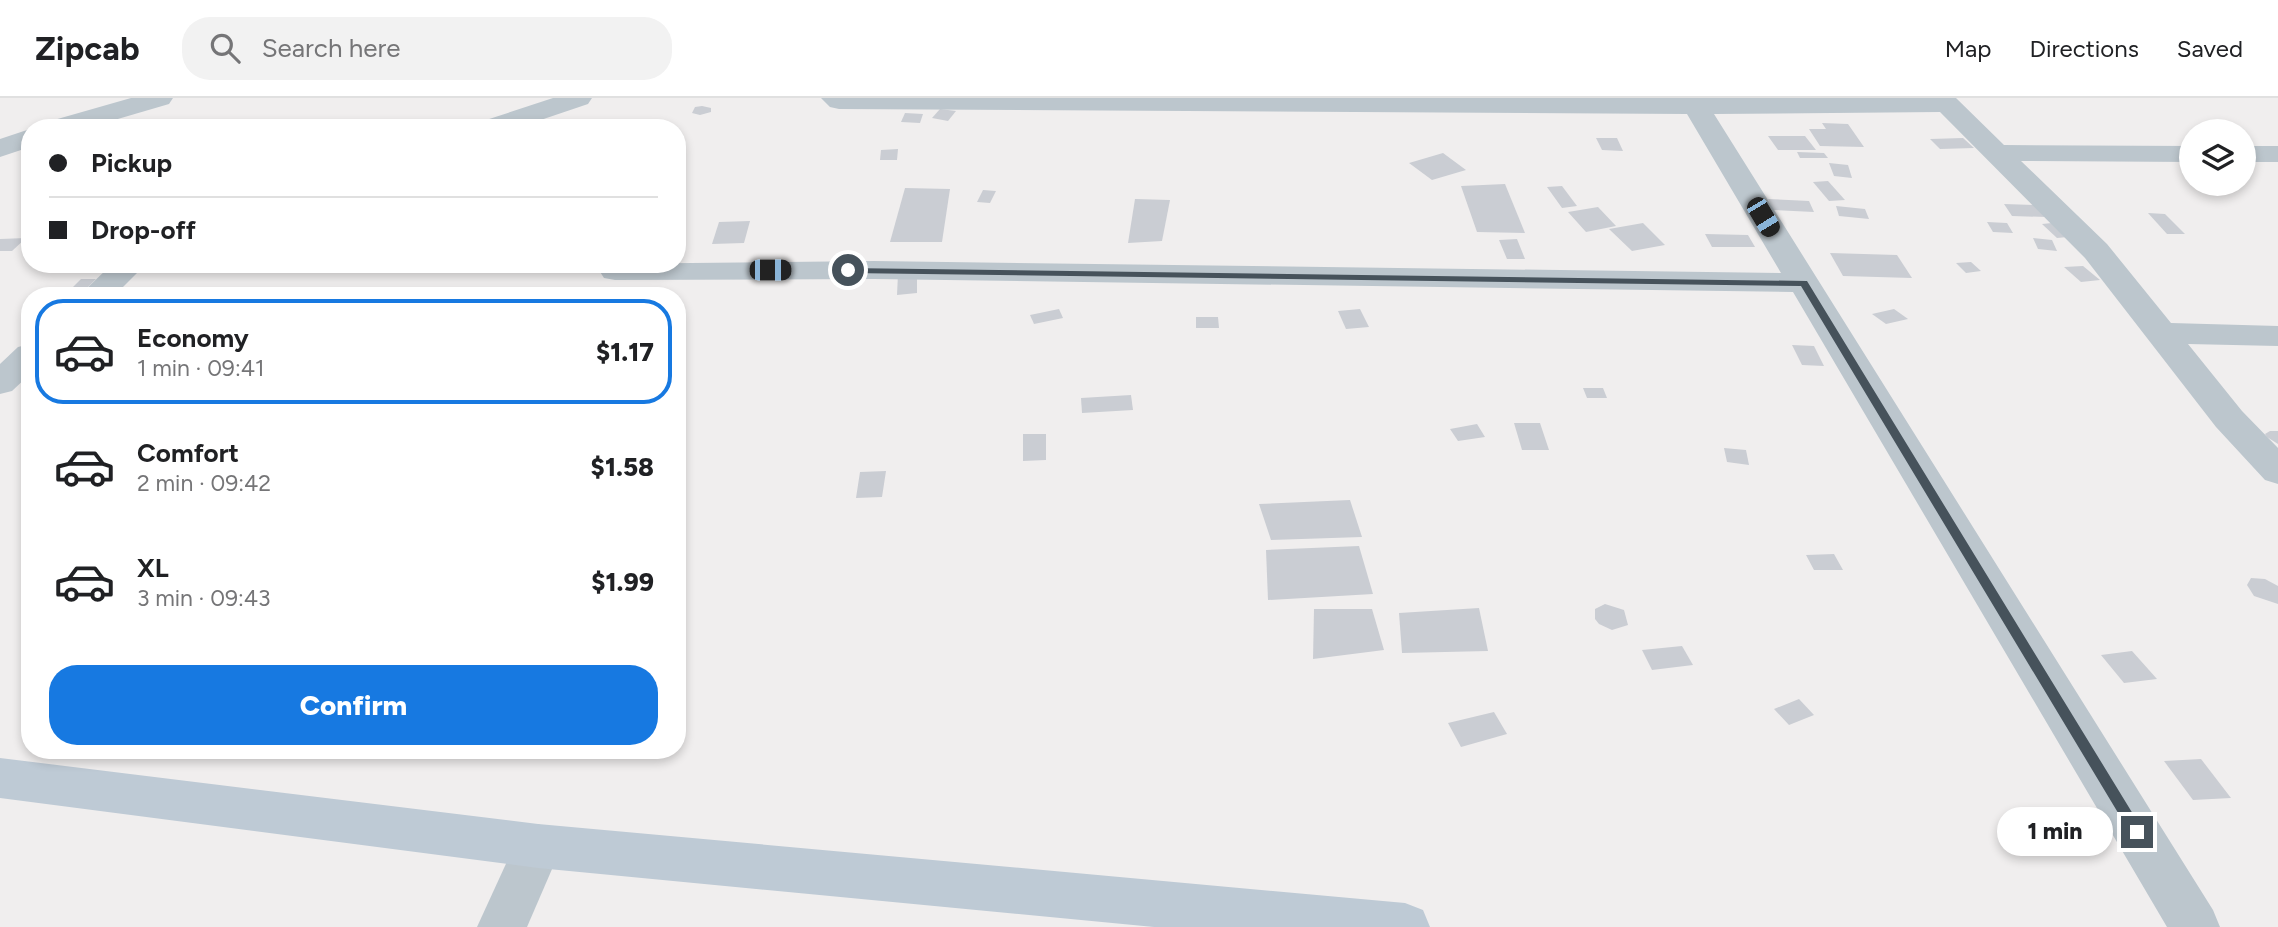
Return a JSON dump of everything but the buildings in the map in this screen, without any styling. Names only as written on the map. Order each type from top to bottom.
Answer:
[{"type":"street","points":[[88,119],[160,98]]},
{"type":"street","points":[[517,119],[579,98]]},
{"type":"street","points":[[834,98],[839,101],[1696,106],[1944,101],[2096,251],[2229,418],[2278,471]]},
{"type":"street","points":[[1696,106],[2195,927]]},
{"type":"street","points":[[0,149],[21,141]]},
{"type":"street","points":[[1994,153],[2179,153]]},
{"type":"street","points":[[2256,154],[2278,154]]},
{"type":"street","points":[[686,271],[887,270],[1804,283]]},
{"type":"street","points":[[105,287],[121,273]]},
{"type":"street","points":[[2160,332],[2278,336]]},
{"type":"street","points":[[0,383],[21,363]]},
{"type":"street","points":[[0,778],[538,846],[1405,927]]},
{"type":"street","points":[[502,927],[538,846]]},
{"type":"route","points":[[848,270],[1804,283],[2137,832]]}]
